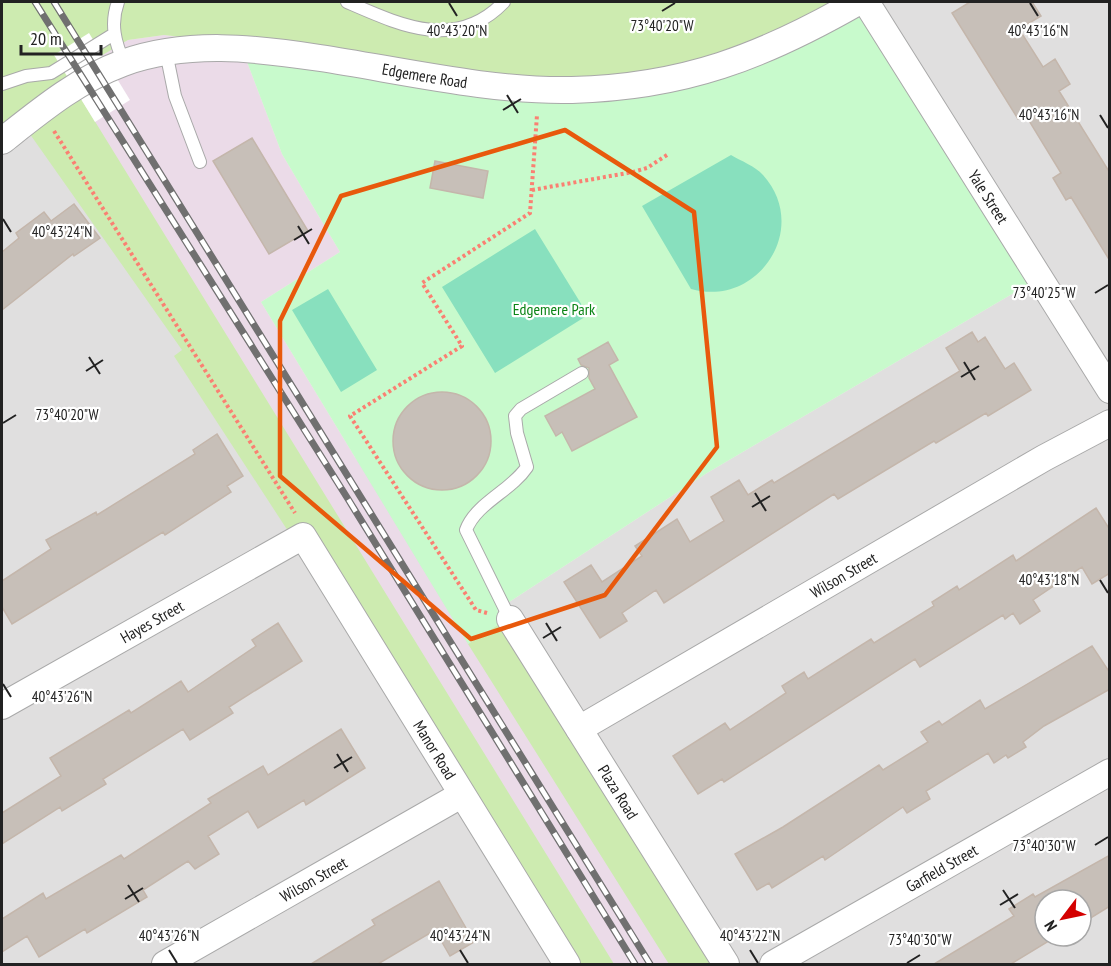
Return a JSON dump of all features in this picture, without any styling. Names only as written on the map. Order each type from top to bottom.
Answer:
[{"type":"street","name":"Edgemere Road","points":[[2,141],[77,85],[124,63],[166,51],[222,47],[271,51],[514,88],[634,87],[693,76],[746,59],[796,36],[858,2]]},
{"type":"street","name":"Yale Street","points":[[866,2],[1110,390]]},
{"type":"street","name":"Wilson Street","points":[[579,729],[1044,458],[1110,423]]},
{"type":"street","name":"Hayes Street","points":[[2,706],[303,536]]},
{"type":"street","name":"Manor Road","points":[[303,536],[567,964]]},
{"type":"street","name":"Plaza Road","points":[[510,619],[726,964]]},
{"type":"street","name":"Garfield Street","points":[[773,964],[1110,772]]},
{"type":"street","name":"Wilson Street","points":[[165,964],[461,795]]},
{"type":"lane","points":[[118,2],[113,22],[114,34],[124,63]]},
{"type":"lane","points":[[346,2],[429,32],[454,30],[476,21],[504,2]]},
{"type":"lane","points":[[2,84],[26,76],[51,73],[114,34]]},
{"type":"lane","points":[[166,51],[175,96],[200,162]]},
{"type":"lane","points":[[510,619],[466,530],[470,519],[520,478],[527,467],[516,433],[515,416],[521,409],[582,373]]},
{"type":"path","points":[[510,619],[476,610],[350,416],[462,346],[422,283],[530,213],[539,89]]},
{"type":"path","points":[[41,110],[299,519],[303,536]]},
{"type":"path","points":[[532,190],[633,172],[668,155]]},
{"type":"highlighted area","points":[[565,130],[694,212],[717,447],[605,595],[471,639],[280,476],[280,321],[341,196]]},
{"type":"shaded area","points":[[69,2],[103,54],[128,40],[164,35],[241,46],[282,154],[340,252],[261,302],[468,644],[669,964],[610,964],[91,129]]},
{"type":"shaded area","points":[[857,2],[1109,2],[1109,964],[2,964],[2,118],[26,100],[504,620],[497,610],[707,473],[1029,284]]},
{"type":"green space","points":[[2,2],[857,2],[781,43],[599,88],[164,35],[128,40],[67,76],[614,964],[570,964],[174,356],[182,350],[20,120],[2,135]]},
{"type":"green space","name":"Edgemere Park","points":[[856,2],[1029,284],[707,473],[497,610],[504,621],[468,644],[261,302],[340,252],[282,154],[241,46],[514,88],[693,76]]},
{"type":"green space","points":[[731,155],[760,172],[776,196],[781,218],[779,239],[770,259],[756,275],[737,287],[715,292],[691,289],[642,206]]},
{"type":"green space","points":[[535,229],[588,315],[495,373],[442,287]]},
{"type":"green space","points":[[328,289],[377,370],[341,392],[292,310]]},
{"type":"green space","points":[[504,621],[721,964],[669,964],[468,644]]},
{"type":"pier","points":[[89,33],[130,100],[95,122],[54,55]]},
{"type":"building","points":[[970,2],[1032,2],[1041,16],[1019,29],[1043,67],[1055,59],[1070,84],[1059,91],[1110,173],[1110,261],[1071,197],[1066,200],[1053,178],[1061,173],[1025,114],[1018,119],[952,13]]},
{"type":"building","points":[[252,138],[308,231],[269,254],[213,161]]},
{"type":"building","points":[[435,161],[488,171],[483,198],[430,188]]},
{"type":"building","points":[[74,204],[100,238],[74,256],[73,254],[2,310],[2,252],[19,238],[16,233],[44,212],[51,221]]},
{"type":"building","points":[[972,332],[978,342],[985,337],[1005,369],[1014,363],[1031,390],[988,416],[986,413],[936,443],[934,441],[838,499],[834,494],[664,603],[656,590],[622,613],[627,621],[600,638],[564,582],[591,565],[602,582],[642,556],[635,546],[677,519],[690,542],[724,521],[711,497],[739,480],[748,495],[772,480],[774,483],[960,371],[946,348]]},
{"type":"building","points":[[608,342],[618,360],[609,365],[637,417],[572,451],[562,432],[556,436],[545,416],[595,389],[589,378],[589,368],[581,365],[578,359]]},
{"type":"building","points":[[442,392],[461,396],[476,407],[487,422],[491,441],[487,460],[476,475],[461,486],[442,490],[423,486],[408,475],[397,460],[393,441],[397,422],[408,407],[423,396]]},
{"type":"building","points":[[217,434],[243,476],[227,486],[231,492],[165,535],[163,532],[12,624],[2,607],[2,581],[51,549],[46,540],[96,512],[97,515],[195,454],[193,450]]},
{"type":"building","points":[[1096,508],[1110,530],[1110,573],[1092,584],[1082,567],[1033,600],[1040,611],[1020,624],[1013,613],[1005,619],[1003,615],[920,667],[915,659],[724,782],[722,779],[698,794],[673,756],[725,723],[730,730],[786,693],[782,686],[804,672],[808,679],[871,639],[874,643],[934,606],[932,602],[957,586],[959,590],[1013,555],[1016,561]]},
{"type":"building","points":[[278,623],[302,661],[229,707],[233,713],[190,740],[183,729],[103,779],[106,784],[62,811],[60,807],[2,844],[2,813],[61,776],[50,758],[129,710],[131,713],[181,681],[188,692],[256,646],[252,640]]},
{"type":"building","points":[[1092,646],[1110,673],[1110,689],[1044,726],[1023,742],[1026,747],[1008,758],[1006,755],[994,763],[988,753],[926,791],[930,799],[907,813],[903,807],[825,860],[823,856],[772,888],[769,883],[757,890],[735,854],[783,827],[879,765],[883,770],[928,742],[921,732],[939,721],[942,725],[980,700],[985,709]]},
{"type":"building","points":[[341,729],[365,768],[306,805],[304,800],[258,828],[248,811],[208,836],[219,854],[195,869],[188,861],[143,890],[147,897],[87,933],[85,929],[39,957],[27,936],[2,952],[2,919],[43,893],[46,899],[121,855],[124,859],[211,803],[208,799],[263,766],[268,775]]},
{"type":"building","points":[[1110,855],[1110,906],[1093,917],[1093,888],[1051,888]]},
{"type":"building","points":[[439,881],[474,942],[450,956],[435,930],[378,964],[311,964],[375,925],[372,920]]},
{"type":"building","points":[[1033,894],[1033,948],[1037,948],[1011,964],[934,964],[1014,916],[1009,909]]},
{"type":"railway","points":[[35,2],[348,499],[635,964]]},
{"type":"railway","points":[[54,2],[650,964]]}]
